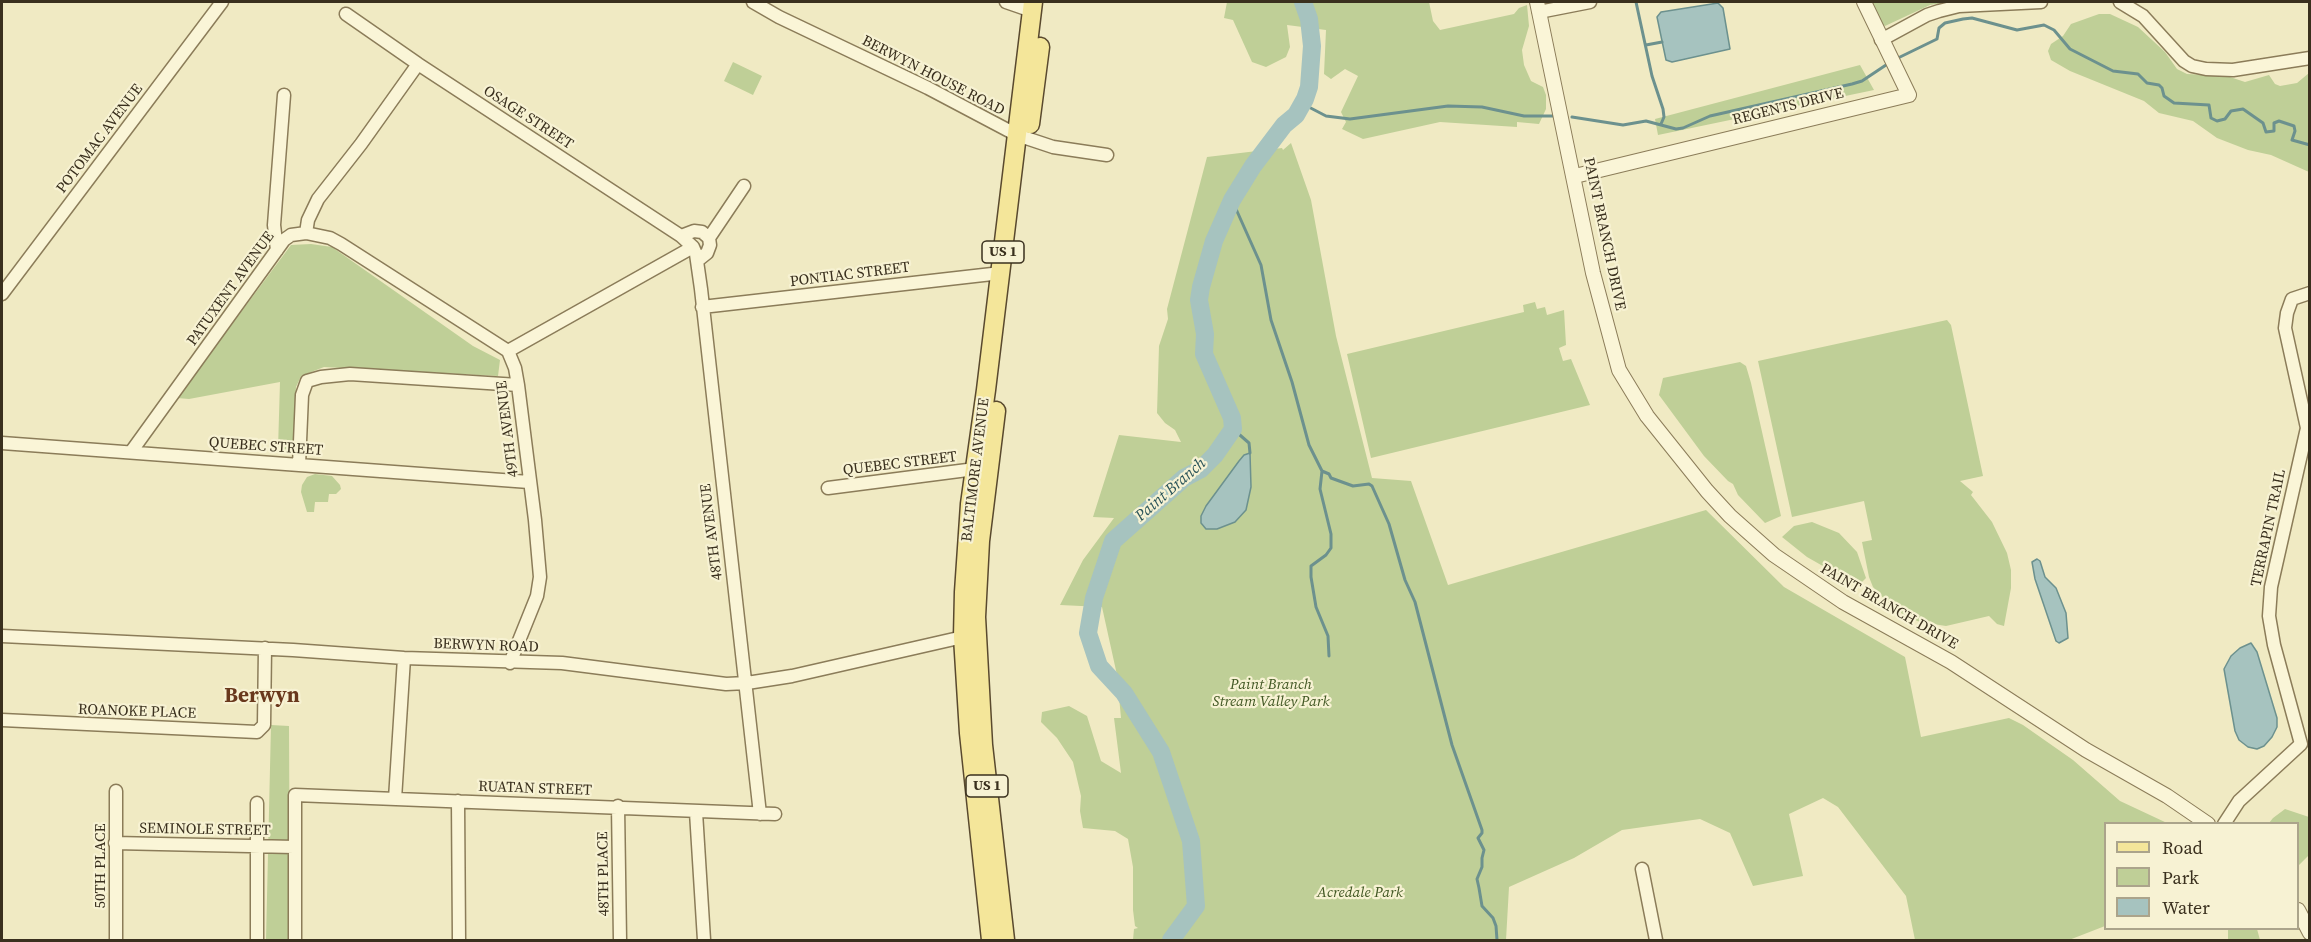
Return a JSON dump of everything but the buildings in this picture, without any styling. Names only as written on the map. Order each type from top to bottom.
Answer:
[{"type":"main road","name":"BALTIMORE AVENUE","points":[[1005,940],[983,745],[976,616],[983,517],[1037,5]]},
{"type":"main road","name":"BALTIMORE AVENUE","points":[[991,940],[969,733],[963,637],[965,570],[975,470],[1001,273],[1023,137]]},
{"type":"street","name":"POTOMAC AVENUE","points":[[2,294],[222,2]]},
{"type":"street","name":"BERWYN HOUSE ROAD","points":[[753,2],[1023,137],[1080,153],[1107,155]]},
{"type":"street","points":[[1006,2],[1037,5]]},
{"type":"street","points":[[1538,7],[1590,2]]},
{"type":"street","name":"REGENTS DRIVE","points":[[1575,176],[1909,95],[1863,2]]},
{"type":"street","points":[[1881,40],[1927,15],[1949,9],[2041,2]]},
{"type":"street","points":[[2120,2],[2143,16],[2184,61],[2192,66],[2233,70],[2310,58]]},
{"type":"street","name":"PAINT BRANCH DRIVE","points":[[1538,7],[1575,176],[1593,273],[1619,370],[1647,416],[1707,491],[1730,516],[1774,555],[1843,602],[1951,662],[2086,750],[2167,796],[2205,822]]},
{"type":"street","name":"OSAGE STREET","points":[[346,14],[418,64],[681,236],[693,248]]},
{"type":"street","points":[[418,64],[361,144],[318,199],[308,220],[306,233],[330,238],[341,244],[508,351],[693,248]]},
{"type":"street","points":[[277,250],[274,225],[284,95]]},
{"type":"street","points":[[709,238],[744,186]]},
{"type":"street","points":[[681,236],[694,231],[702,232],[709,238],[710,245],[707,253],[697,261]]},
{"type":"street","name":"PATUXENT AVENUE","points":[[131,452],[166,406],[245,291],[277,250],[291,235],[306,233]]},
{"type":"street","name":"48TH AVENUE","points":[[693,248],[697,261],[734,596],[747,683],[760,814]]},
{"type":"street","name":"PONTIAC STREET","points":[[702,307],[1001,273]]},
{"type":"street","name":"TERRAPIN TRAIL","points":[[2225,822],[2240,801],[2305,742],[2274,645],[2269,616],[2271,587],[2307,428],[2285,328],[2292,299],[2310,293]]},
{"type":"street","name":"49TH AVENUE","points":[[508,351],[515,368],[518,385],[535,520],[539,585],[510,663]]},
{"type":"street","points":[[299,465],[302,395],[307,381],[350,374],[518,385]]},
{"type":"street","name":"QUEBEC STREET","points":[[2,443],[529,482]]},
{"type":"street","name":"QUEBEC STREET","points":[[828,488],[975,470]]},
{"type":"street","name":"BERWYN ROAD","points":[[2,636],[265,648],[404,658],[584,665],[709,683],[747,683],[792,676],[963,637]]},
{"type":"street","name":"ROANOKE PLACE","points":[[2,720],[257,732],[264,725],[265,648]]},
{"type":"street","points":[[395,799],[404,658]]},
{"type":"street","name":"50TH PLACE","points":[[116,791],[116,940]]},
{"type":"street","name":"RUATAN STREET","points":[[294,847],[295,795],[775,814]]},
{"type":"street","points":[[458,801],[459,940]]},
{"type":"street","points":[[257,803],[257,940]]},
{"type":"street","name":"48TH PLACE","points":[[618,806],[620,940]]},
{"type":"street","points":[[696,812],[704,940]]},
{"type":"street","name":"SEMINOLE STREET","points":[[115,843],[294,847]]},
{"type":"street","points":[[294,847],[295,940]]},
{"type":"street","points":[[1642,868],[1656,940]]},
{"type":"street","points":[[2299,911],[2310,933]]},
{"type":"green space","points":[[1227,2],[1429,2],[1433,21],[1440,30],[1514,14],[1519,8],[1527,5],[1529,26],[1522,50],[1524,65],[1531,81],[1543,87],[1546,95],[1546,109],[1539,124],[1517,122],[1517,127],[1440,122],[1363,139],[1342,129],[1346,122],[1341,112],[1358,76],[1345,69],[1331,79],[1324,74],[1326,30],[1287,25],[1290,47],[1286,57],[1266,67],[1252,62],[1233,20],[1224,18]]},
{"type":"green space","points":[[1872,2],[1948,2],[1930,5],[1885,26]]},
{"type":"green space","points":[[2099,14],[2110,14],[2138,27],[2165,52],[2177,69],[2187,74],[2227,76],[2245,82],[2269,75],[2275,84],[2280,86],[2297,83],[2309,73],[2309,172],[2271,155],[2248,150],[2217,138],[2193,121],[2159,113],[2144,101],[2070,71],[2051,60],[2048,51],[2051,44],[2063,36],[2071,24]]},
{"type":"green space","points":[[733,62],[762,76],[753,95],[724,81]]},
{"type":"green space","points":[[1860,65],[1874,90],[1658,135],[1655,119]]},
{"type":"green space","points":[[1291,143],[1311,200],[1336,336],[1372,478],[1411,481],[1448,585],[1706,510],[1784,587],[1905,657],[1921,737],[2009,718],[2023,725],[2073,760],[2120,801],[2165,822],[2104,822],[2104,926],[2069,940],[1915,940],[1906,896],[1838,807],[1823,798],[1789,814],[1803,876],[1753,886],[1730,833],[1700,819],[1622,830],[1574,858],[1509,887],[1506,940],[1133,940],[1134,929],[1138,928],[1135,926],[1133,910],[1133,867],[1128,839],[1115,831],[1083,828],[1080,811],[1081,796],[1073,762],[1057,738],[1041,722],[1042,712],[1069,706],[1087,716],[1101,761],[1121,773],[1114,718],[1121,718],[1117,675],[1102,607],[1060,605],[1083,560],[1114,518],[1093,517],[1119,435],[1181,442],[1175,430],[1157,413],[1159,346],[1168,319],[1167,309],[1207,157],[1282,148],[1283,150]]},
{"type":"green space","points":[[311,244],[332,247],[473,346],[500,360],[498,376],[324,367],[301,376],[296,387],[294,450],[278,449],[280,382],[189,399],[177,398],[291,245]]},
{"type":"green space","points":[[1535,302],[1537,309],[1545,307],[1547,315],[1564,310],[1566,345],[1559,348],[1563,361],[1571,359],[1590,405],[1371,458],[1347,354],[1524,312],[1523,305]]},
{"type":"green space","points":[[1947,320],[1951,325],[1983,476],[1960,481],[1973,492],[1971,495],[1992,522],[2007,553],[2011,570],[2011,588],[2004,626],[1997,624],[1989,616],[1946,626],[1920,622],[1905,616],[1885,600],[1873,587],[1869,577],[1862,542],[1872,540],[1864,501],[1792,517],[1758,361]]},
{"type":"green space","points":[[1740,362],[1746,366],[1751,383],[1781,516],[1765,523],[1738,495],[1733,484],[1704,456],[1659,395],[1663,378]]},
{"type":"green space","points":[[315,474],[332,476],[341,489],[336,494],[329,494],[328,502],[315,502],[314,512],[307,512],[301,492],[302,485],[307,477]]},
{"type":"green space","points":[[1812,522],[1839,533],[1857,552],[1866,578],[1858,586],[1807,557],[1782,537],[1794,526]]},
{"type":"green space","points":[[271,725],[289,726],[290,940],[266,940]]},
{"type":"green space","points":[[2285,809],[2309,817],[2309,855],[2299,865],[2299,822],[2270,822]]},
{"type":"green space","points":[[2228,930],[2257,930],[2260,940],[2228,940]]},
{"type":"water","points":[[1718,3],[1723,8],[1730,49],[1672,62],[1666,60],[1657,17],[1661,12]]},
{"type":"water","points":[[1250,453],[1251,487],[1246,510],[1235,522],[1217,529],[1206,529],[1201,523],[1201,516],[1206,506],[1239,461],[1244,455]]},
{"type":"water","points":[[2037,559],[2040,561],[2045,577],[2056,588],[2066,613],[2068,638],[2059,643],[2056,641],[2035,579],[2032,562]]},
{"type":"water","points":[[2251,643],[2257,652],[2277,718],[2277,727],[2272,737],[2264,746],[2257,749],[2248,747],[2239,740],[2235,731],[2224,669],[2231,656],[2240,648]]},
{"type":"waterway","name":"Paint Branch","points":[[1171,940],[1196,906],[1191,841],[1161,752],[1124,693],[1099,666],[1088,633],[1094,598],[1113,541],[1184,478],[1201,469],[1215,455],[1233,429],[1232,418],[1204,354],[1205,334],[1199,300],[1201,287],[1214,241],[1232,200],[1253,166],[1284,125],[1296,115],[1305,99],[1309,87],[1312,46],[1309,19],[1303,2]]},
{"type":"waterway","points":[[1636,2],[1652,76],[1663,109],[1664,117],[1661,124]]},
{"type":"waterway","points":[[1898,58],[1937,39],[1939,28],[1945,23],[1972,18],[2017,30],[2044,25],[2054,30],[2070,49],[2113,71],[2138,74],[2147,83],[2159,85],[2164,96],[2174,103],[2209,105],[2211,118],[2217,121],[2225,119],[2231,111],[2243,109],[2263,123],[2266,132],[2274,131],[2274,123],[2279,121],[2294,126],[2292,140],[2310,145]]},
{"type":"waterway","points":[[1646,45],[1662,42]]},
{"type":"waterway","points":[[1572,117],[1623,125],[1646,121],[1676,129],[1683,128],[1710,116],[1862,81],[1886,65]]},
{"type":"waterway","points":[[1303,104],[1326,116],[1350,119],[1448,106],[1482,107],[1524,116],[1553,116]]},
{"type":"waterway","points":[[1232,200],[1261,265],[1271,320],[1292,382],[1309,445],[1322,471],[1320,489],[1331,534],[1331,548],[1326,555],[1311,566],[1311,577],[1316,607],[1328,636],[1329,656]]},
{"type":"waterway","points":[[1233,429],[1249,443],[1250,453]]},
{"type":"waterway","points":[[1322,471],[1329,474],[1331,478],[1353,486],[1369,484],[1372,486],[1389,524],[1405,580],[1415,602],[1452,745],[1482,830],[1478,838],[1484,850],[1482,867],[1477,879],[1482,906],[1493,918],[1497,940]]},
{"type":"district","name":"Berwyn","points":[[262,697]]},
{"type":"park label","name":"Paint Branch Stream Valley Park","points":[[1271,694]]},
{"type":"park label","name":"Acredale Park","points":[[1360,893]]}]
